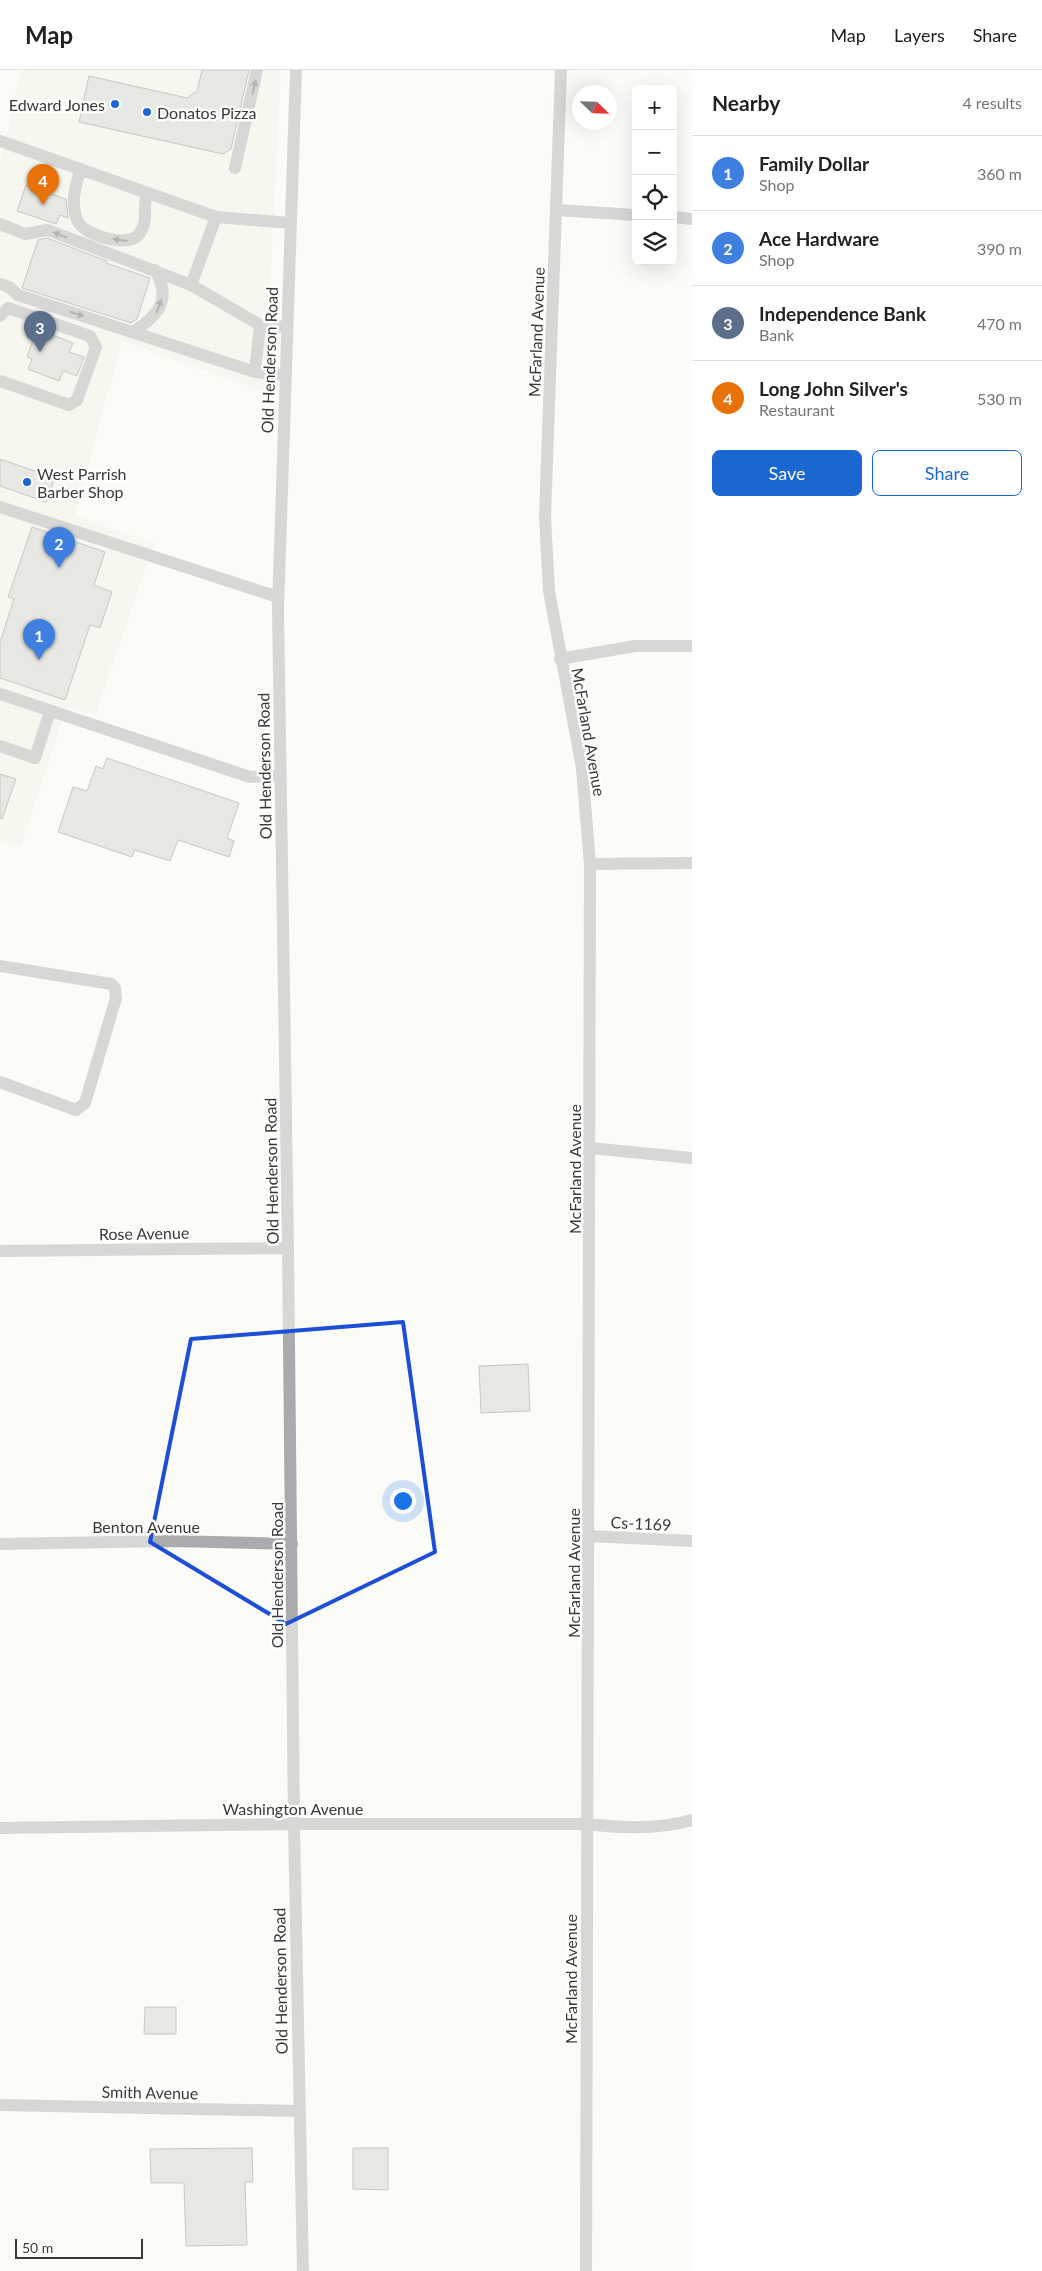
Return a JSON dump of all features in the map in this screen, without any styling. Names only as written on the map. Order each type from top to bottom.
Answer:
[{"type":"street","points":[[235,168],[258,70]]},
{"type":"street","name":"Old Henderson Road","points":[[296,70],[284,375],[278,597],[292,1544],[294,1824],[303,2271]]},
{"type":"street","name":"McFarland Avenue","points":[[561,70],[545,516],[548,592],[582,768],[590,864],[586,2271]]},
{"type":"street","points":[[0,141],[216,217],[290,223]]},
{"type":"street","points":[[81,169],[74,188],[74,206],[79,223],[88,231],[120,242],[131,241],[140,235],[144,224],[147,212],[144,202],[147,193]]},
{"type":"street","points":[[556,210],[632,215]]},
{"type":"street","points":[[192,285],[216,217]]},
{"type":"street","points":[[677,217],[692,219]]},
{"type":"street","points":[[0,224],[25,234],[48,230],[192,285],[260,325],[287,327]]},
{"type":"street","points":[[133,332],[152,320],[160,306],[162,289],[155,270]]},
{"type":"street","points":[[0,284],[9,287],[18,295],[255,372],[284,375]]},
{"type":"street","points":[[0,316],[8,308],[90,336],[96,347],[77,400],[69,404],[0,381]]},
{"type":"street","points":[[255,372],[260,325]]},
{"type":"street","points":[[0,507],[278,597]]},
{"type":"street","points":[[560,659],[636,646],[692,646]]},
{"type":"street","points":[[0,694],[250,777],[280,776]]},
{"type":"street","points":[[0,746],[35,758],[50,711]]},
{"type":"street","points":[[590,864],[692,863]]},
{"type":"street","points":[[0,966],[112,984],[115,988],[116,998],[85,1102],[81,1107],[76,1110],[0,1082]]},
{"type":"street","points":[[590,1148],[692,1158]]},
{"type":"street","name":"Rose Avenue","points":[[0,1251],[288,1248]]},
{"type":"street","name":"Cs-1169","points":[[589,1536],[692,1541]]},
{"type":"street","name":"Benton Avenue","points":[[0,1544],[161,1541],[292,1544]]},
{"type":"street","name":"Washington Avenue","points":[[0,1828],[294,1824],[587,1824],[614,1827],[678,1824],[692,1820]]},
{"type":"street","name":"Smith Avenue","points":[[0,2105],[299,2111]]},
{"type":"highlighted area","points":[[403,1322],[435,1552],[286,1624],[150,1542],[191,1339]]},
{"type":"shaded area","points":[[22,70],[281,70],[265,392],[122,341],[74,515],[154,544],[95,715],[67,706],[21,847],[0,840],[0,161]]},
{"type":"building","points":[[202,70],[249,70],[231,149],[223,154],[79,122],[89,76],[187,98],[197,91]]},
{"type":"building","points":[[26,185],[66,199],[68,218],[60,215],[56,224],[17,211]]},
{"type":"building","points":[[47,238],[107,261],[106,263],[150,278],[137,319],[131,323],[22,288],[38,240]]},
{"type":"building","points":[[42,331],[73,343],[69,352],[84,357],[77,376],[63,371],[59,381],[28,369],[32,359],[27,357],[33,340],[38,342]]},
{"type":"building","name":"West Parrish Barber Shop","points":[[0,459],[55,478],[46,502],[0,486]]},
{"type":"building","points":[[32,527],[105,552],[94,585],[112,592],[100,628],[90,625],[65,700],[0,678],[0,642],[14,599],[8,597]]},
{"type":"building","points":[[107,758],[239,803],[227,838],[234,841],[229,857],[178,840],[170,861],[135,850],[132,857],[58,832],[73,787],[87,791],[96,766],[103,769]]},
{"type":"building","points":[[0,774],[16,779],[2,819],[0,818]]},
{"type":"building","points":[[528,1364],[530,1411],[481,1413],[479,1366]]},
{"type":"building","points":[[145,2007],[176,2007],[176,2034],[144,2034]]},
{"type":"building","points":[[252,2148],[253,2182],[245,2182],[247,2245],[186,2246],[184,2183],[151,2183],[150,2149]]},
{"type":"building","points":[[353,2148],[388,2148],[388,2190],[353,2189]]},
{"type":"place","name":"Edward Jones","points":[[115,104]]},
{"type":"place","name":"Donatos Pizza","points":[[147,112]]},
{"type":"place","name":"Long John Silver's","points":[[43,205]]},
{"type":"place","name":"Independence Bank","points":[[40,352]]},
{"type":"place","name":"West Parrish Barber Shop","points":[[27,482]]},
{"type":"place","name":"Ace Hardware","points":[[59,568]]},
{"type":"place","name":"Family Dollar","points":[[39,660]]}]
